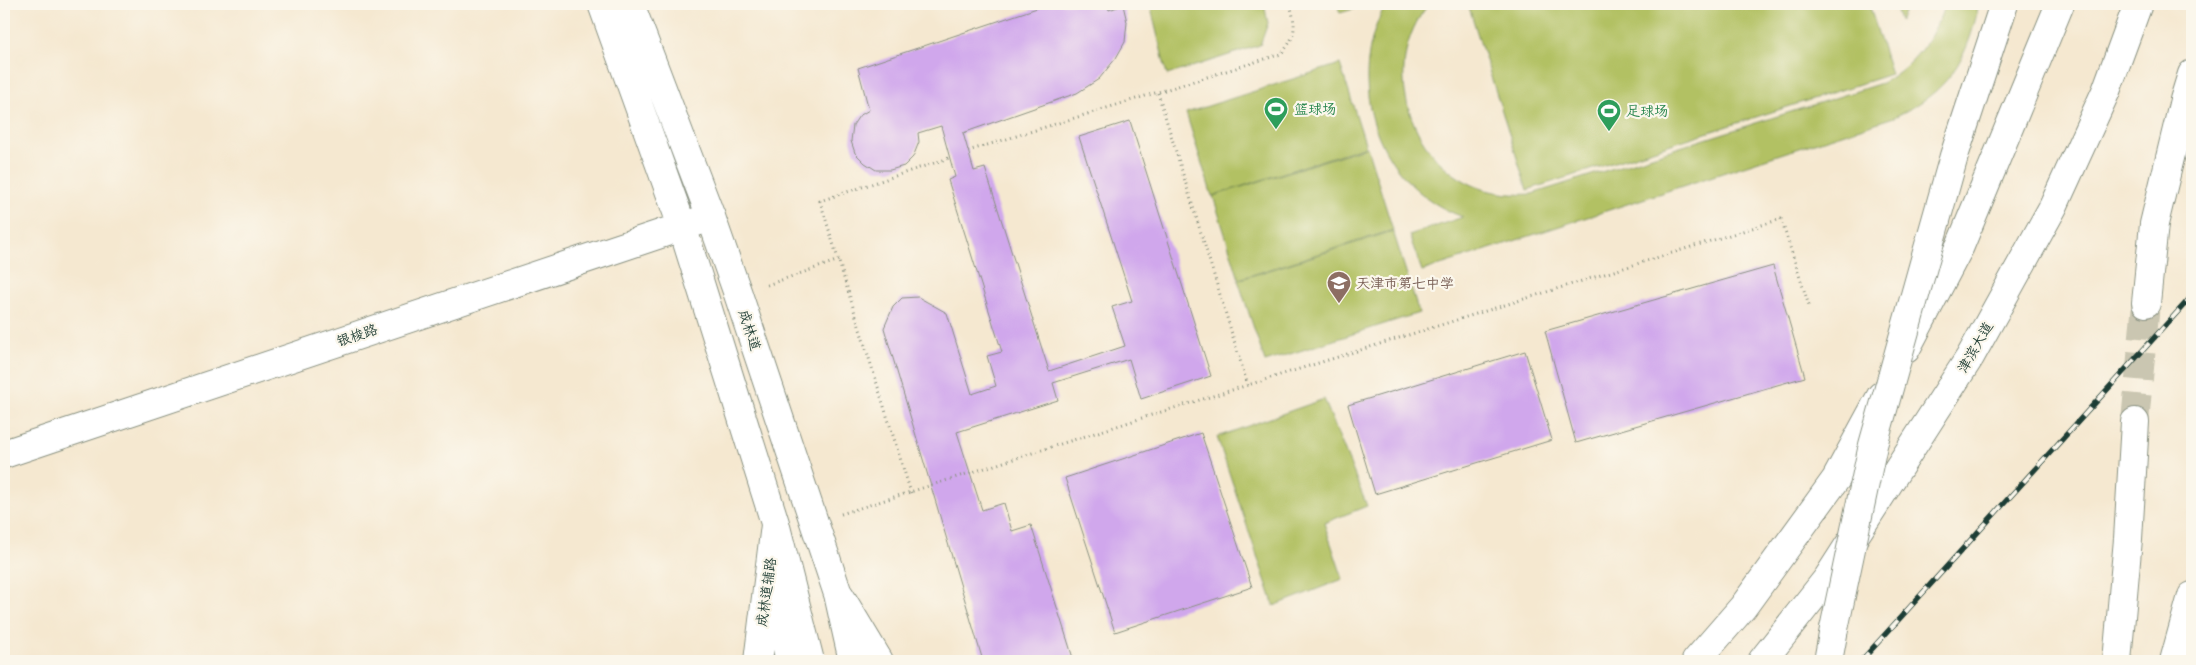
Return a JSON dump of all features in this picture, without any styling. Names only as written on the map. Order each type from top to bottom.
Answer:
[{"type":"main road","points":[[602,4],[682,226],[775,523],[810,661]]},
{"type":"main road","name":"成林道","points":[[630,4],[711,217],[738,294],[838,594],[853,661]]},
{"type":"main road","points":[[1828,661],[1873,445],[1954,156],[2004,4]]},
{"type":"main road","points":[[1696,661],[1743,607],[1836,478],[1960,246],[2060,4]]},
{"type":"main road","name":"津滨大道","points":[[1762,661],[1827,579],[1970,357],[2053,207],[2106,91],[2134,9]]},
{"type":"main road","points":[[2146,304],[2154,224],[2192,74]]},
{"type":"main road","name":"银梭路","points":[[4,454],[711,217]]},
{"type":"main road","points":[[2118,661],[2135,422]]},
{"type":"main road","points":[[775,523],[780,604],[788,661]]},
{"type":"main road","name":"成林道辅路","points":[[758,661],[775,523]]},
{"type":"main road","points":[[838,594],[879,661]]},
{"type":"main road","points":[[2174,661],[2192,596]]},
{"type":"path","points":[[968,150],[1281,54],[1292,42],[1294,21],[1290,4]]},
{"type":"path","points":[[1158,93],[1248,386]]},
{"type":"path","points":[[912,493],[820,202],[949,158]]},
{"type":"path","points":[[814,522],[912,493],[1142,418],[1781,220],[1810,309]]},
{"type":"path","points":[[738,294],[839,260]]},
{"type":"green space","points":[[1150,4],[1264,4],[1268,23],[1260,45],[1167,75]]},
{"type":"green space","points":[[1337,4],[1370,4],[1340,13]]},
{"type":"green space","points":[[1386,4],[1429,4],[1413,29],[1405,56],[1404,84],[1410,112],[1421,137],[1438,160],[1460,178],[1486,190],[1503,193],[1532,194],[1882,83],[1903,68],[1921,50],[1935,28],[1945,4],[1979,4],[1968,43],[1952,73],[1928,97],[1894,117],[1422,271],[1409,235],[1463,217],[1433,202],[1408,182],[1389,157],[1376,129],[1368,98],[1367,67],[1373,35]]},
{"type":"green space","name":"足球场","points":[[1468,4],[1869,4],[1891,74],[1527,190]]},
{"type":"green space","points":[[1895,4],[1908,4],[1900,21]]},
{"type":"green space","name":"篮球场","points":[[1340,64],[1366,146],[1212,196],[1186,113]]},
{"type":"green space","name":"篮球场","points":[[1367,147],[1393,230],[1239,279],[1213,196]]},
{"type":"green space","points":[[1393,231],[1419,313],[1265,362],[1238,280]]},
{"type":"green space","points":[[1324,399],[1367,506],[1324,523],[1343,579],[1274,606],[1217,437]]},
{"type":"building","points":[[1049,4],[1107,4],[1109,10],[1123,5],[1127,22],[1125,42],[1116,58],[1099,79],[1077,93],[963,133],[974,171],[985,168],[1049,371],[1125,346],[1112,307],[1132,301],[1079,137],[1130,121],[1211,376],[1141,399],[1129,359],[1053,383],[1058,400],[957,432],[982,510],[1004,503],[1012,531],[1031,525],[1073,658],[1063,661],[983,661],[884,328],[893,307],[902,298],[918,297],[947,313],[972,394],[996,386],[987,356],[1002,352],[948,180],[955,177],[941,126],[918,133],[919,142],[913,157],[904,166],[890,170],[876,170],[865,163],[855,153],[851,141],[853,125],[859,116],[869,110],[858,68]]},
{"type":"building","points":[[1773,266],[1805,377],[1576,443],[1545,331]]},
{"type":"building","points":[[1525,351],[1552,440],[1375,494],[1348,405]]},
{"type":"building","points":[[1201,433],[1252,587],[1115,632],[1065,478]]},
{"type":"tunnel","points":[[2135,422],[2146,303]]},
{"type":"railway","points":[[1861,661],[2192,296]]},
{"type":"place","name":"篮球场","points":[[1276,130]]},
{"type":"place","name":"足球场","points":[[1609,132]]},
{"type":"place","name":"天津市第七中学","points":[[1339,304]]}]
